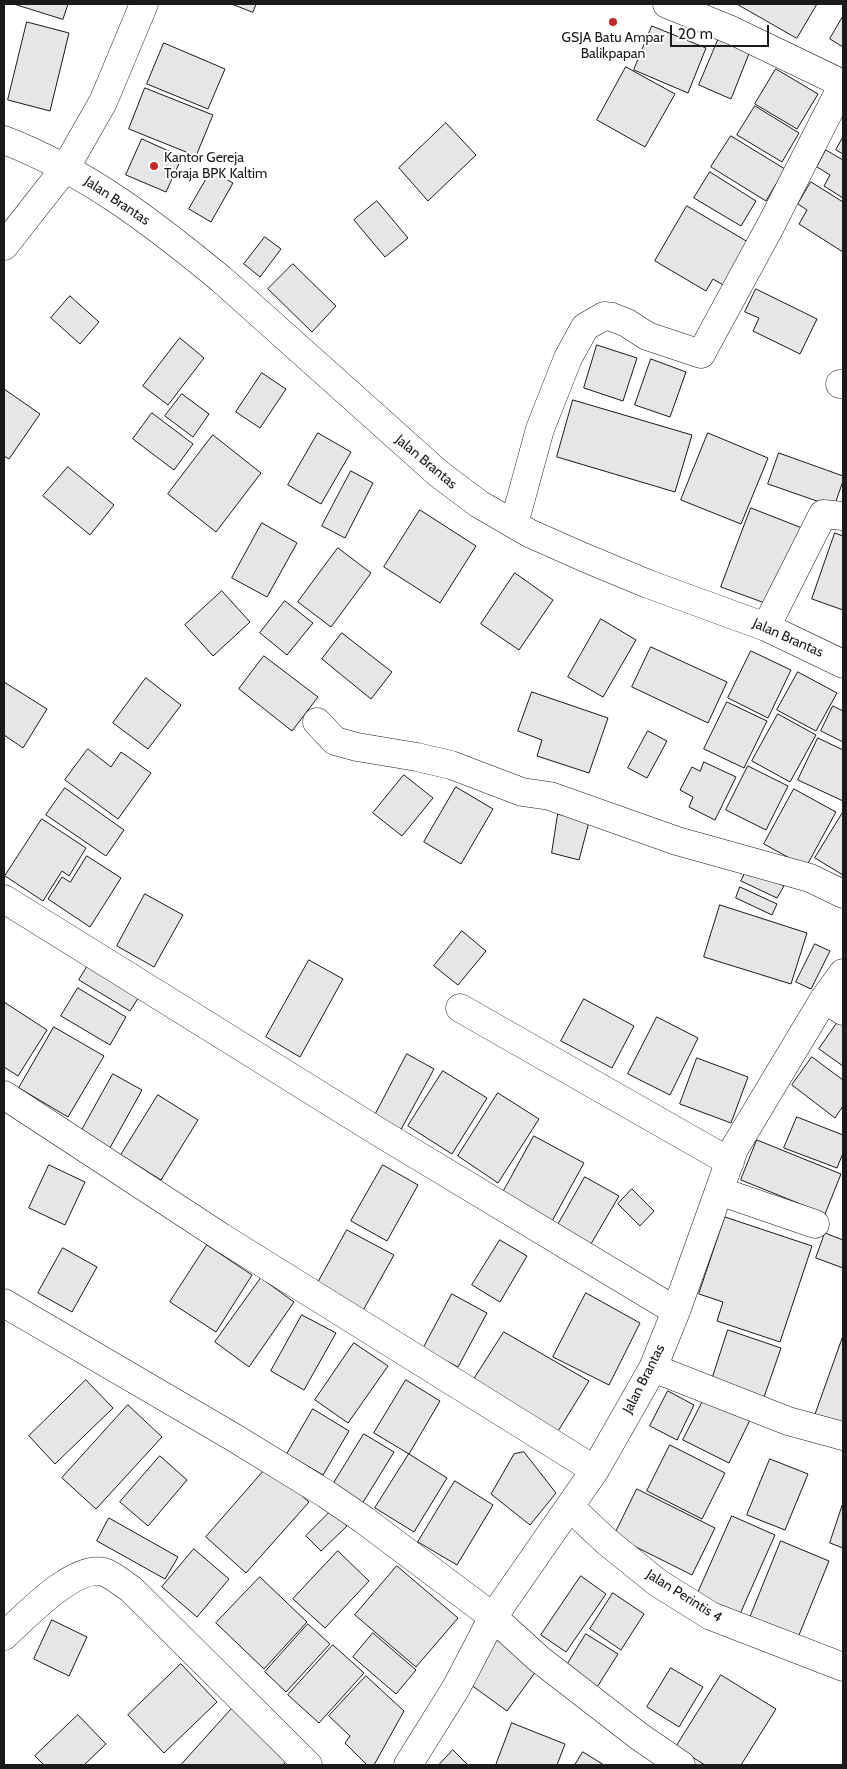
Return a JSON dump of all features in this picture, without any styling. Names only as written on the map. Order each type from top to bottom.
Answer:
[{"type":"street","points":[[4,246],[66,168],[102,102],[144,4]]},
{"type":"street","points":[[514,524],[540,429],[568,358],[585,327],[604,316],[612,317],[627,323],[647,336],[701,354],[767,233],[843,84],[731,30],[667,4]]},
{"type":"street","name":"Jalan Brantas","points":[[4,140],[66,168],[102,189],[188,252],[221,279],[439,474],[480,504],[529,533],[648,584],[766,627],[843,664]]},
{"type":"street","points":[[766,627],[822,514],[843,516]]},
{"type":"street","points":[[317,722],[335,741],[451,765],[522,792],[550,796],[677,841],[810,878],[843,894]]},
{"type":"street","points":[[4,899],[376,1131],[676,1311]]},
{"type":"street","name":"Jalan Brantas","points":[[408,1765],[456,1688],[493,1617],[595,1470],[653,1368],[676,1311],[734,1149],[833,1005],[843,973]]},
{"type":"street","points":[[460,1008],[730,1162]]},
{"type":"street","points":[[4,1095],[221,1237],[595,1470]]},
{"type":"street","points":[[720,1191],[815,1224]]},
{"type":"street","points":[[4,1304],[233,1437],[326,1494],[364,1520],[493,1617],[539,1658],[640,1737],[681,1765]]},
{"type":"street","points":[[653,1368],[788,1421],[843,1436]]},
{"type":"street","name":"Jalan Perintis 4","points":[[570,1507],[606,1541],[658,1583],[711,1616],[843,1667]]},
{"type":"street","points":[[4,1636],[66,1582],[78,1575],[103,1572],[130,1589],[308,1765]]},
{"type":"building","points":[[14,4],[68,4],[63,19]]},
{"type":"building","points":[[232,4],[256,4],[253,12]]},
{"type":"building","points":[[737,4],[817,4],[797,38]]},
{"type":"building","points":[[843,16],[843,47],[830,39]]},
{"type":"building","points":[[27,22],[69,33],[50,111],[8,100]]},
{"type":"building","points":[[652,26],[706,48],[688,93],[634,70]]},
{"type":"building","points":[[721,33],[752,46],[731,99],[699,85]]},
{"type":"building","points":[[164,43],[225,69],[208,109],[147,84]]},
{"type":"building","points":[[626,67],[675,94],[645,147],[597,120]]},
{"type":"building","points":[[776,69],[818,94],[797,129],[755,104]]},
{"type":"building","points":[[145,88],[213,115],[196,156],[129,129]]},
{"type":"building","points":[[755,106],[799,133],[782,162],[737,135]]},
{"type":"building","points":[[446,123],[476,155],[428,201],[399,168]]},
{"type":"building","points":[[731,136],[785,169],[766,201],[711,167]]},
{"type":"building","points":[[843,137],[843,154],[836,150]]},
{"type":"building","name":"Kantor Gereja Toraja BPK Kaltim","points":[[142,139],[182,157],[166,192],[126,175]]},
{"type":"building","points":[[826,150],[843,160],[843,198],[824,186],[830,175],[817,167]]},
{"type":"building","points":[[211,171],[233,183],[211,222],[189,209]]},
{"type":"building","points":[[710,172],[756,201],[741,226],[694,198]]},
{"type":"building","points":[[811,182],[843,202],[843,252],[799,224],[807,210],[798,204]]},
{"type":"building","points":[[377,201],[408,238],[385,257],[354,220]]},
{"type":"building","points":[[687,206],[748,242],[723,285],[713,279],[706,291],[655,261]]},
{"type":"building","points":[[265,237],[281,249],[260,277],[244,264]]},
{"type":"building","points":[[293,264],[336,306],[312,332],[268,289]]},
{"type":"building","points":[[756,289],[817,319],[800,354],[753,331],[759,318],[745,312]]},
{"type":"building","points":[[70,296],[99,322],[80,344],[51,318]]},
{"type":"building","points":[[180,338],[204,358],[168,405],[143,386]]},
{"type":"building","points":[[597,345],[637,358],[623,401],[584,388]]},
{"type":"building","points":[[651,359],[686,372],[670,417],[635,405]]},
{"type":"building","points":[[262,373],[286,389],[260,428],[236,412]]},
{"type":"building","points":[[4,389],[40,414],[9,459],[4,456]]},
{"type":"building","points":[[182,394],[209,414],[193,437],[165,416]]},
{"type":"building","points":[[573,400],[692,435],[675,492],[557,457]]},
{"type":"building","points":[[152,413],[193,444],[174,470],[133,439]]},
{"type":"building","points":[[318,433],[351,452],[321,504],[288,485]]},
{"type":"building","points":[[708,433],[768,458],[741,524],[681,500]]},
{"type":"building","points":[[213,435],[261,473],[216,532],[168,494]]},
{"type":"building","points":[[779,453],[843,476],[834,507],[768,484]]},
{"type":"building","points":[[68,467],[114,505],[90,535],[43,496]]},
{"type":"building","points":[[351,471],[373,483],[345,538],[322,526]]},
{"type":"building","points":[[751,508],[802,528],[773,606],[721,587]]},
{"type":"building","points":[[420,510],[476,546],[440,603],[384,567]]},
{"type":"building","points":[[262,523],[297,543],[267,597],[232,578]]},
{"type":"building","points":[[835,533],[843,536],[843,610],[812,599]]},
{"type":"building","points":[[338,548],[371,573],[331,627],[298,602]]},
{"type":"building","points":[[515,573],[553,600],[519,650],[481,624]]},
{"type":"building","points":[[222,591],[250,622],[213,656],[185,625]]},
{"type":"building","points":[[285,601],[313,623],[287,655],[260,633]]},
{"type":"building","points":[[601,619],[636,640],[603,697],[568,677]]},
{"type":"building","points":[[342,633],[392,672],[371,699],[322,659]]},
{"type":"building","points":[[651,647],[727,682],[708,723],[632,687]]},
{"type":"building","points":[[751,651],[791,670],[768,718],[728,698]]},
{"type":"building","points":[[264,656],[318,697],[292,731],[239,689]]},
{"type":"building","points":[[798,672],[837,693],[816,731],[777,710]]},
{"type":"building","points":[[146,678],[181,705],[148,749],[113,723]]},
{"type":"building","points":[[4,682],[47,709],[23,748],[4,735]]},
{"type":"building","points":[[532,692],[608,718],[589,773],[537,756],[542,740],[518,731]]},
{"type":"building","points":[[727,702],[767,721],[744,768],[704,749]]},
{"type":"building","points":[[833,706],[843,711],[843,742],[821,731]]},
{"type":"building","points":[[778,714],[816,735],[790,782],[752,761]]},
{"type":"building","points":[[648,731],[667,741],[647,778],[628,768]]},
{"type":"building","points":[[818,738],[843,750],[843,801],[798,780]]},
{"type":"building","points":[[88,749],[111,767],[121,752],[151,773],[118,819],[65,780]]},
{"type":"building","points":[[704,762],[736,777],[715,820],[689,807],[693,797],[680,790],[692,767],[700,771]]},
{"type":"building","points":[[748,766],[788,786],[766,830],[726,810]]},
{"type":"building","points":[[404,775],[433,798],[402,836],[373,813]]},
{"type":"building","points":[[456,787],[493,809],[461,864],[424,842]]},
{"type":"building","points":[[65,788],[124,830],[106,856],[46,815]]},
{"type":"building","points":[[794,789],[836,812],[806,867],[764,844]]},
{"type":"building","points":[[843,812],[843,875],[815,858]]},
{"type":"building","points":[[558,814],[589,822],[579,860],[552,853]]},
{"type":"building","points":[[42,819],[86,848],[69,876],[62,871],[43,901],[5,876]]},
{"type":"building","points":[[87,856],[121,878],[90,927],[48,899],[62,877],[70,882]]},
{"type":"building","points":[[748,868],[784,886],[777,898],[741,881]]},
{"type":"building","points":[[740,887],[777,904],[772,915],[736,898]]},
{"type":"building","points":[[145,894],[183,915],[154,967],[117,946]]},
{"type":"building","points":[[720,905],[807,933],[791,984],[704,957]]},
{"type":"building","points":[[462,931],[486,951],[458,985],[434,966]]},
{"type":"building","points":[[815,944],[830,951],[811,989],[796,982]]},
{"type":"building","points":[[309,960],[343,979],[300,1057],[266,1037]]},
{"type":"building","points":[[90,962],[142,992],[130,1011],[79,980]]},
{"type":"building","points":[[78,988],[126,1017],[110,1045],[61,1016]]},
{"type":"building","points":[[584,999],[634,1026],[612,1068],[561,1041]]},
{"type":"building","points":[[4,1002],[47,1030],[18,1076],[4,1067]]},
{"type":"building","points":[[657,1017],[698,1038],[670,1095],[628,1074]]},
{"type":"building","points":[[843,1017],[843,1066],[819,1049]]},
{"type":"building","points":[[54,1027],[104,1056],[68,1117],[19,1088]]},
{"type":"building","points":[[407,1054],[434,1069],[399,1133],[373,1119]]},
{"type":"building","points":[[812,1057],[843,1080],[843,1106],[835,1118],[792,1085]]},
{"type":"building","points":[[697,1058],[748,1077],[731,1123],[680,1104]]},
{"type":"building","points":[[443,1071],[487,1098],[452,1154],[408,1126]]},
{"type":"building","points":[[113,1074],[142,1090],[106,1155],[77,1139]]},
{"type":"building","points":[[498,1093],[539,1119],[498,1183],[458,1156]]},
{"type":"building","points":[[158,1095],[198,1120],[161,1180],[121,1155]]},
{"type":"building","points":[[797,1117],[843,1135],[843,1153],[837,1168],[784,1148]]},
{"type":"building","points":[[534,1136],[584,1163],[551,1223],[501,1196]]},
{"type":"building","points":[[757,1140],[841,1174],[825,1214],[741,1180]]},
{"type":"building","points":[[49,1165],[85,1182],[65,1225],[29,1208]]},
{"type":"building","points":[[383,1165],[418,1185],[387,1241],[351,1221]]},
{"type":"building","points":[[585,1177],[619,1196],[588,1249],[555,1230]]},
{"type":"building","points":[[632,1189],[654,1211],[640,1226],[618,1204]]},
{"type":"building","points":[[725,1217],[812,1246],[780,1342],[717,1321],[723,1302],[699,1294]]},
{"type":"building","points":[[347,1230],[394,1255],[361,1314],[315,1288]]},
{"type":"building","points":[[825,1233],[843,1240],[843,1268],[816,1258]]},
{"type":"building","points":[[500,1240],[527,1256],[500,1302],[472,1285]]},
{"type":"building","points":[[207,1245],[252,1275],[216,1332],[170,1302]]},
{"type":"building","points":[[63,1248],[97,1267],[72,1312],[38,1293]]},
{"type":"building","points":[[261,1278],[294,1302],[249,1367],[215,1342]]},
{"type":"building","points":[[586,1293],[640,1323],[609,1385],[553,1357]]},
{"type":"building","points":[[452,1294],[487,1313],[458,1367],[423,1349]]},
{"type":"building","points":[[302,1315],[336,1333],[304,1390],[271,1371]]},
{"type":"building","points":[[728,1330],[781,1348],[762,1403],[710,1386]]},
{"type":"building","points":[[504,1332],[589,1381],[555,1436],[469,1387]]},
{"type":"building","points":[[843,1336],[843,1432],[813,1421]]},
{"type":"building","points":[[354,1343],[388,1366],[348,1423],[315,1400]]},
{"type":"building","points":[[86,1380],[113,1408],[55,1464],[29,1436]]},
{"type":"building","points":[[406,1380],[440,1401],[409,1454],[374,1433]]},
{"type":"building","points":[[668,1391],[694,1405],[677,1440],[650,1426]]},
{"type":"building","points":[[706,1395],[751,1418],[729,1463],[683,1440]]},
{"type":"building","points":[[128,1405],[162,1437],[96,1509],[62,1478]]},
{"type":"building","points":[[313,1409],[349,1431],[323,1475],[287,1454]]},
{"type":"building","points":[[364,1434],[394,1452],[362,1504],[332,1486]]},
{"type":"building","points":[[670,1445],[725,1473],[702,1519],[647,1491]]},
{"type":"building","points":[[524,1452],[556,1493],[530,1525],[491,1494],[514,1454]]},
{"type":"building","points":[[409,1454],[447,1478],[414,1532],[375,1508]]},
{"type":"building","points":[[160,1456],[187,1480],[148,1526],[120,1502]]},
{"type":"building","points":[[770,1459],[808,1474],[785,1530],[747,1515]]},
{"type":"building","points":[[268,1466],[309,1502],[246,1573],[206,1537]]},
{"type":"building","points":[[455,1481],[493,1505],[457,1565],[418,1542]]},
{"type":"building","points":[[637,1489],[715,1528],[692,1575],[614,1536]]},
{"type":"building","points":[[843,1503],[843,1548],[830,1543]]},
{"type":"building","points":[[331,1511],[347,1526],[321,1551],[306,1536]]},
{"type":"building","points":[[732,1516],[775,1535],[740,1614],[697,1595]]},
{"type":"building","points":[[109,1518],[178,1557],[165,1579],[97,1541]]},
{"type":"building","points":[[781,1541],[829,1561],[797,1640],[749,1620]]},
{"type":"building","points":[[194,1549],[229,1579],[197,1617],[162,1587]]},
{"type":"building","points":[[338,1551],[369,1581],[325,1628],[293,1599]]},
{"type":"building","points":[[397,1566],[458,1618],[416,1667],[355,1615]]},
{"type":"building","points":[[581,1576],[606,1594],[566,1652],[541,1635]]},
{"type":"building","points":[[260,1577],[307,1622],[264,1669],[216,1623]]},
{"type":"building","points":[[613,1593],[644,1614],[621,1650],[590,1629]]},
{"type":"building","points":[[52,1620],[87,1637],[69,1676],[34,1659]]},
{"type":"building","points":[[308,1624],[330,1644],[286,1692],[265,1672]]},
{"type":"building","points":[[373,1633],[416,1670],[396,1694],[353,1657]]},
{"type":"building","points":[[586,1634],[618,1654],[594,1692],[562,1673]]},
{"type":"building","points":[[499,1637],[539,1667],[507,1711],[467,1682]]},
{"type":"building","points":[[333,1645],[364,1673],[319,1723],[288,1695]]},
{"type":"building","points":[[181,1664],[217,1702],[164,1753],[128,1715]]},
{"type":"building","points":[[671,1668],[703,1687],[679,1727],[647,1707]]},
{"type":"building","points":[[721,1675],[776,1709],[741,1765],[705,1765],[676,1747]]},
{"type":"building","points":[[366,1676],[404,1711],[374,1765],[367,1765],[345,1743],[350,1736],[329,1716]]},
{"type":"building","points":[[236,1704],[292,1755],[283,1765],[181,1765]]},
{"type":"building","points":[[78,1715],[106,1744],[84,1765],[44,1765],[35,1756]]},
{"type":"building","points":[[512,1723],[565,1744],[557,1765],[496,1765]]},
{"type":"building","points":[[453,1750],[468,1765],[439,1765]]},
{"type":"building","points":[[583,1752],[604,1765],[575,1765]]},
{"type":"place","name":"GSJA Batu Ampar Balikpapan","points":[[613,22]]},
{"type":"place","name":"Kantor Gereja Toraja BPK Kaltim","points":[[154,166]]}]
